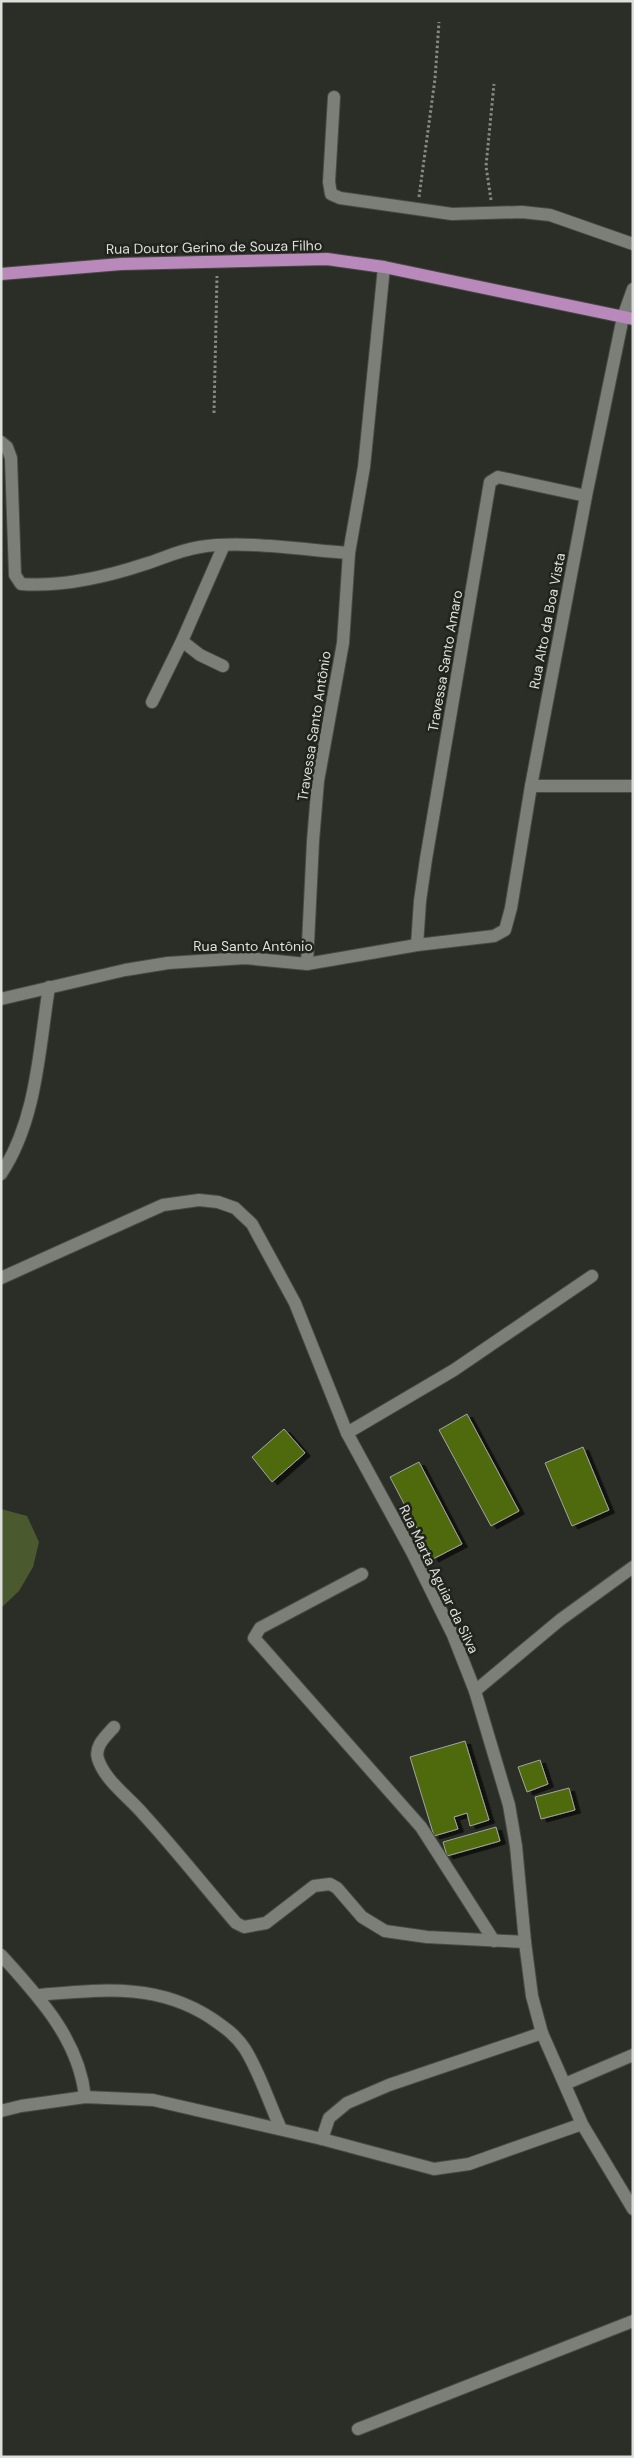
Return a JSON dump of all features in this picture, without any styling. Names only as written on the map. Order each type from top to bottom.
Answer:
[{"type":"main road","name":"Rua Doutor Gerino de Souza Filho","points":[[1,274],[120,264],[217,260],[327,259],[384,267],[628,318]]},
{"type":"street","points":[[334,97],[329,173],[329,191],[331,194],[340,198],[418,210],[476,215],[522,212],[550,215],[633,244]]},
{"type":"street","name":"Travessa Santo Antônio","points":[[307,964],[318,781],[343,643],[349,553],[365,459],[384,267]]},
{"type":"street","name":"Rua Alto da Boa Vista","points":[[505,930],[511,908],[531,786],[586,496],[628,318],[633,289]]},
{"type":"street","points":[[1,442],[7,447],[11,458],[15,575],[21,584],[52,585],[76,582],[145,565],[187,549],[224,545],[349,553]]},
{"type":"street","name":"Travessa Santo Amaro","points":[[417,945],[420,901],[426,859],[490,482],[498,477],[586,496]]},
{"type":"street","points":[[152,702],[182,641],[224,545]]},
{"type":"street","points":[[182,641],[200,656],[224,666]]},
{"type":"street","points":[[531,786],[633,786]]},
{"type":"street","name":"Rua Santo Antônio","points":[[1,999],[125,970],[189,960],[245,958],[307,964],[417,945],[494,936],[505,930]]},
{"type":"street","points":[[1,1174],[23,1126],[39,1062],[49,987]]},
{"type":"street","name":"Rua Marta Aguiar da Silva","points":[[1,1278],[163,1205],[199,1200],[218,1202],[235,1208],[252,1224],[295,1303],[347,1433],[412,1552],[453,1635],[475,1691],[509,1804],[516,1846],[532,1996],[542,2033],[582,2124],[633,2209]]},
{"type":"street","points":[[347,1433],[454,1370],[592,1276]]},
{"type":"street","points":[[475,1691],[554,1625],[633,1567]]},
{"type":"street","points":[[362,1574],[260,1628],[254,1638],[421,1827],[494,1941]]},
{"type":"street","points":[[114,1727],[100,1743],[97,1752],[102,1766],[109,1777],[145,1815],[236,1923],[244,1927],[266,1923],[308,1890],[322,1884],[337,1888],[362,1917],[385,1931],[427,1937],[525,1942]]},
{"type":"street","points":[[1,1955],[37,1995],[67,2039],[77,2058],[83,2078],[85,2097]]},
{"type":"street","points":[[37,1995],[98,1991],[147,1992],[169,1997],[206,2015],[230,2031],[244,2049],[281,2129]]},
{"type":"street","points":[[322,2139],[329,2118],[347,2103],[389,2085],[542,2033]]},
{"type":"street","points":[[565,2084],[633,2055]]},
{"type":"street","points":[[1,2111],[30,2104],[85,2097],[120,2097],[153,2100],[322,2139],[434,2169],[469,2164],[582,2124]]},
{"type":"street","points":[[358,2429],[633,2321]]},
{"type":"path","points":[[418,210],[435,79],[439,22]]},
{"type":"path","points":[[487,179],[486,166],[494,84]]},
{"type":"path","points":[[214,413],[217,260]]},
{"type":"green space","points":[[1,1509],[27,1516],[39,1542],[33,1567],[19,1591],[1,1608]]},
{"type":"building","points":[[467,1414],[519,1511],[491,1526],[439,1430]]},
{"type":"building","points":[[284,1429],[305,1453],[272,1482],[252,1457]]},
{"type":"building","points":[[583,1447],[609,1510],[572,1526],[545,1463]]},
{"type":"building","points":[[419,1462],[462,1544],[433,1559],[390,1477]]},
{"type":"building","points":[[465,1741],[489,1820],[470,1826],[467,1813],[454,1817],[458,1829],[434,1836],[410,1757]]},
{"type":"building","points":[[540,1760],[548,1784],[527,1792],[518,1767]]},
{"type":"building","points":[[569,1788],[575,1810],[541,1819],[535,1797]]},
{"type":"building","points":[[496,1827],[500,1841],[447,1856],[443,1842]]}]
